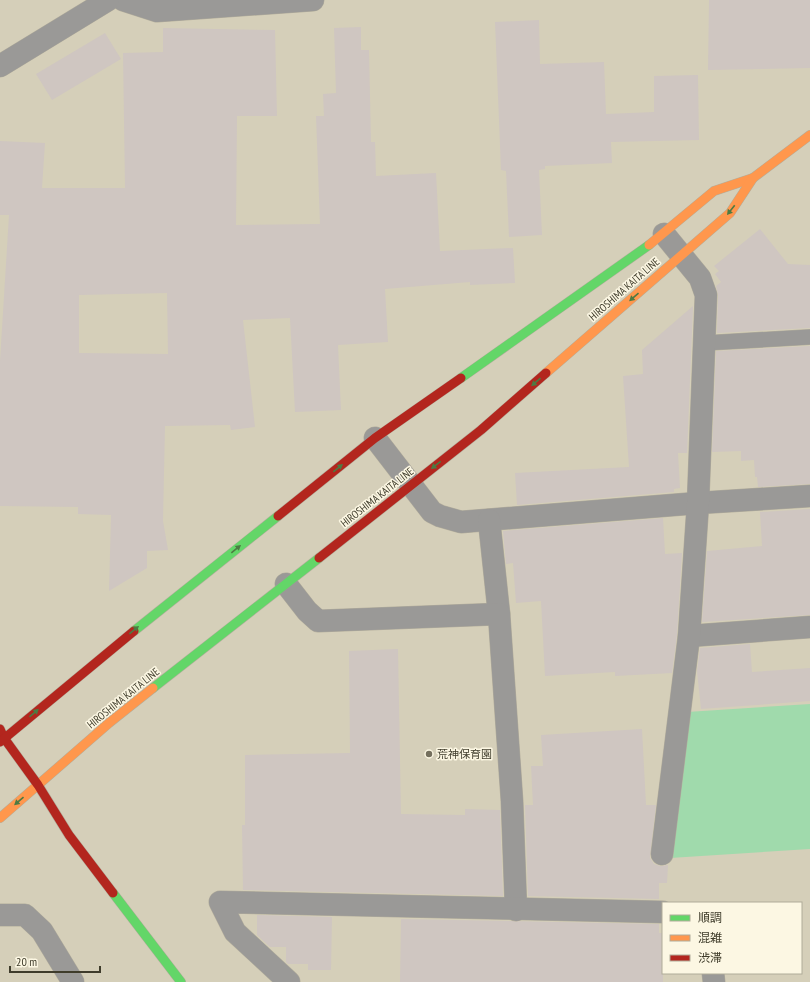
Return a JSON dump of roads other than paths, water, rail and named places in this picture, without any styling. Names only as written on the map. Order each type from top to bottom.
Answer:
[{"type":"main road","name":"HIROSHIMA KAITA LINE","points":[[1,738],[375,438],[664,234],[714,191],[752,178],[810,135]]},
{"type":"main road","name":"HIROSHIMA KAITA LINE","points":[[0,818],[109,723],[481,430],[730,213],[752,178]]},
{"type":"main road","points":[[0,729],[1,738],[38,785],[69,834],[181,982]]},
{"type":"street","points":[[0,66],[108,0]]},
{"type":"street","points":[[123,0],[157,11],[313,0]]},
{"type":"street","points":[[662,854],[689,636],[698,503],[706,295],[700,278],[664,234]]},
{"type":"street","points":[[375,438],[432,512],[440,516],[462,522],[698,503],[810,496]]},
{"type":"street","points":[[489,520],[499,614],[512,801],[516,910]]},
{"type":"street","points":[[286,584],[307,611],[318,621],[499,614]]},
{"type":"street","points":[[689,636],[810,627]]},
{"type":"street","points":[[289,982],[235,932],[220,902],[516,910],[662,912]]},
{"type":"street","points":[[0,915],[25,916],[42,931],[73,982]]},
{"type":"lane","points":[[705,343],[810,337]]},
{"type":"place","name":"荒神保育園","points":[[429,754]]}]
